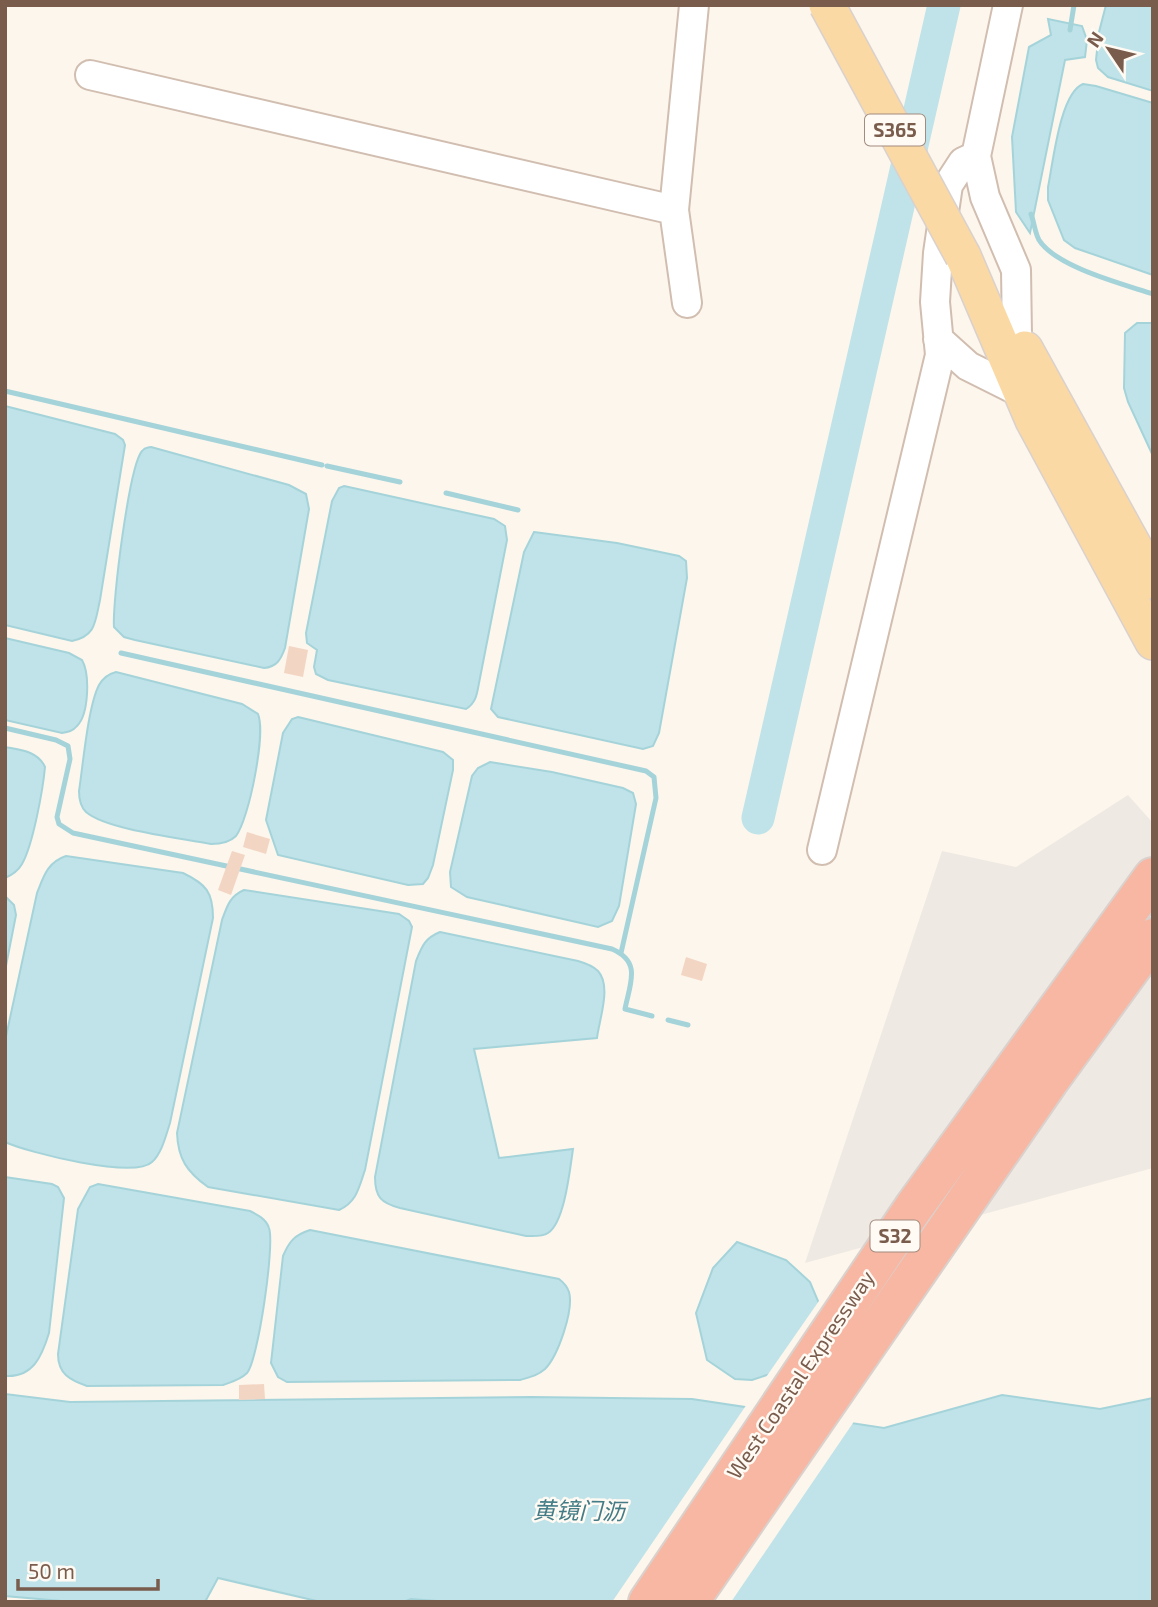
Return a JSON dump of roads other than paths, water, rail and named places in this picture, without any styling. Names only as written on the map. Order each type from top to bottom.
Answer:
[{"type":"highway","name":"West Coastal Expressway","points":[[648,1602],[914,1207],[1153,877]]},
{"type":"highway","name":"West Coastal Expressway","points":[[689,1602],[1049,1081],[1153,938]]},
{"type":"main road","name":"S365","points":[[827,5],[963,256]]},
{"type":"main road","points":[[963,256],[1017,335],[1153,581]]},
{"type":"main road","points":[[963,256],[1034,420],[1153,642]]},
{"type":"street","points":[[687,303],[674,210],[694,5]]},
{"type":"street","points":[[1008,5],[976,156],[985,197],[1016,270],[1017,335]]},
{"type":"street","points":[[90,75],[674,210]]},
{"type":"street","points":[[822,850],[940,355],[935,302],[938,253],[948,185],[963,162],[976,156]]},
{"type":"street","points":[[938,339],[968,366],[1022,393]]},
{"type":"water","points":[[1106,5],[1153,5],[1153,91],[1108,77],[1098,68],[1096,60],[1099,32]]},
{"type":"water","points":[[1048,19],[1082,26],[1087,40],[1085,57],[1065,60],[1030,233],[1016,212],[1012,137],[1029,47],[1051,35]]},
{"type":"water","points":[[1083,84],[1153,103],[1153,275],[1075,248],[1064,240],[1048,200],[1052,162],[1063,114],[1075,90]]},
{"type":"water","points":[[1137,323],[1153,323],[1153,456],[1124,388],[1125,333]]},
{"type":"water","points":[[5,406],[115,434],[125,445],[97,615],[90,632],[80,639],[72,641],[5,625]]},
{"type":"water","points":[[151,447],[289,485],[306,494],[309,509],[285,648],[280,659],[272,666],[264,668],[135,640],[124,637],[114,627],[119,565],[132,482],[142,451]]},
{"type":"water","points":[[344,486],[494,519],[505,526],[507,540],[478,691],[474,701],[466,709],[328,680],[316,674],[314,667],[317,650],[307,643],[306,633],[332,501],[339,488]]},
{"type":"water","points":[[534,532],[617,543],[679,556],[686,561],[687,578],[659,733],[653,746],[643,749],[498,717],[491,709],[524,552]]},
{"type":"water","points":[[5,638],[69,653],[82,660],[86,675],[86,704],[81,720],[74,729],[62,733],[5,720]]},
{"type":"water","points":[[116,672],[242,704],[258,714],[260,739],[255,776],[246,813],[236,836],[224,843],[211,844],[110,824],[84,810],[79,791],[92,707],[104,678]]},
{"type":"water","points":[[298,717],[443,752],[453,760],[433,865],[423,884],[408,885],[278,855],[266,820],[283,733],[292,719]]},
{"type":"water","points":[[5,747],[33,754],[45,767],[30,844],[19,869],[5,878]]},
{"type":"water","points":[[490,762],[552,772],[623,788],[633,793],[636,804],[619,906],[612,921],[598,927],[467,897],[451,887],[450,872],[472,776],[478,768]]},
{"type":"water","points":[[66,856],[183,873],[203,885],[212,902],[213,918],[170,1123],[158,1154],[152,1162],[142,1166],[125,1168],[81,1162],[5,1142],[5,1041],[37,893],[51,866]]},
{"type":"water","points":[[244,890],[399,914],[409,921],[412,927],[365,1170],[354,1198],[339,1210],[208,1187],[189,1170],[179,1150],[177,1133],[222,920],[232,898]]},
{"type":"water","points":[[5,896],[14,905],[16,915],[5,971]]},
{"type":"water","points":[[440,932],[578,961],[594,968],[602,977],[604,1003],[597,1038],[474,1049],[499,1158],[573,1149],[563,1207],[554,1227],[543,1235],[526,1236],[400,1208],[380,1198],[376,1190],[375,1177],[416,961],[425,943]]},
{"type":"water","points":[[5,1177],[52,1184],[58,1187],[64,1198],[49,1333],[35,1364],[15,1376],[5,1376]]},
{"type":"water","points":[[98,1184],[250,1211],[266,1222],[269,1228],[270,1256],[256,1348],[247,1373],[223,1385],[87,1386],[70,1379],[63,1371],[58,1354],[78,1209],[90,1187]]},
{"type":"water","points":[[310,1230],[559,1279],[567,1288],[570,1300],[564,1332],[555,1354],[545,1369],[520,1380],[287,1382],[278,1377],[271,1363],[283,1256],[293,1240]]},
{"type":"water","points":[[737,1242],[786,1260],[810,1282],[821,1308],[773,1373],[752,1380],[735,1379],[707,1360],[696,1313],[713,1268]]},
{"type":"water","name":"黄镜门沥","points":[[5,1394],[70,1402],[531,1397],[692,1399],[884,1428],[1002,1395],[1100,1409],[1153,1398],[1153,1602],[449,1602],[411,1599],[403,1602],[321,1602],[218,1578],[205,1602],[73,1602],[5,1596]]},
{"type":"waterway","points":[[758,818],[944,5]]},
{"type":"waterway","points":[[1070,30],[1074,5]]},
{"type":"waterway","points":[[1031,214],[1039,240],[1060,258],[1108,280],[1153,294]]},
{"type":"waterway","points":[[5,391],[322,465]]},
{"type":"waterway","points":[[327,466],[400,482]]},
{"type":"waterway","points":[[446,493],[518,510]]},
{"type":"waterway","points":[[121,653],[646,771],[654,777],[656,798],[621,953]]},
{"type":"waterway","points":[[5,728],[56,740],[68,746],[70,759],[57,817],[59,824],[73,833],[612,949],[621,954],[631,967],[631,982],[625,1009],[652,1016]]},
{"type":"waterway","points":[[668,1020],[688,1025]]}]
